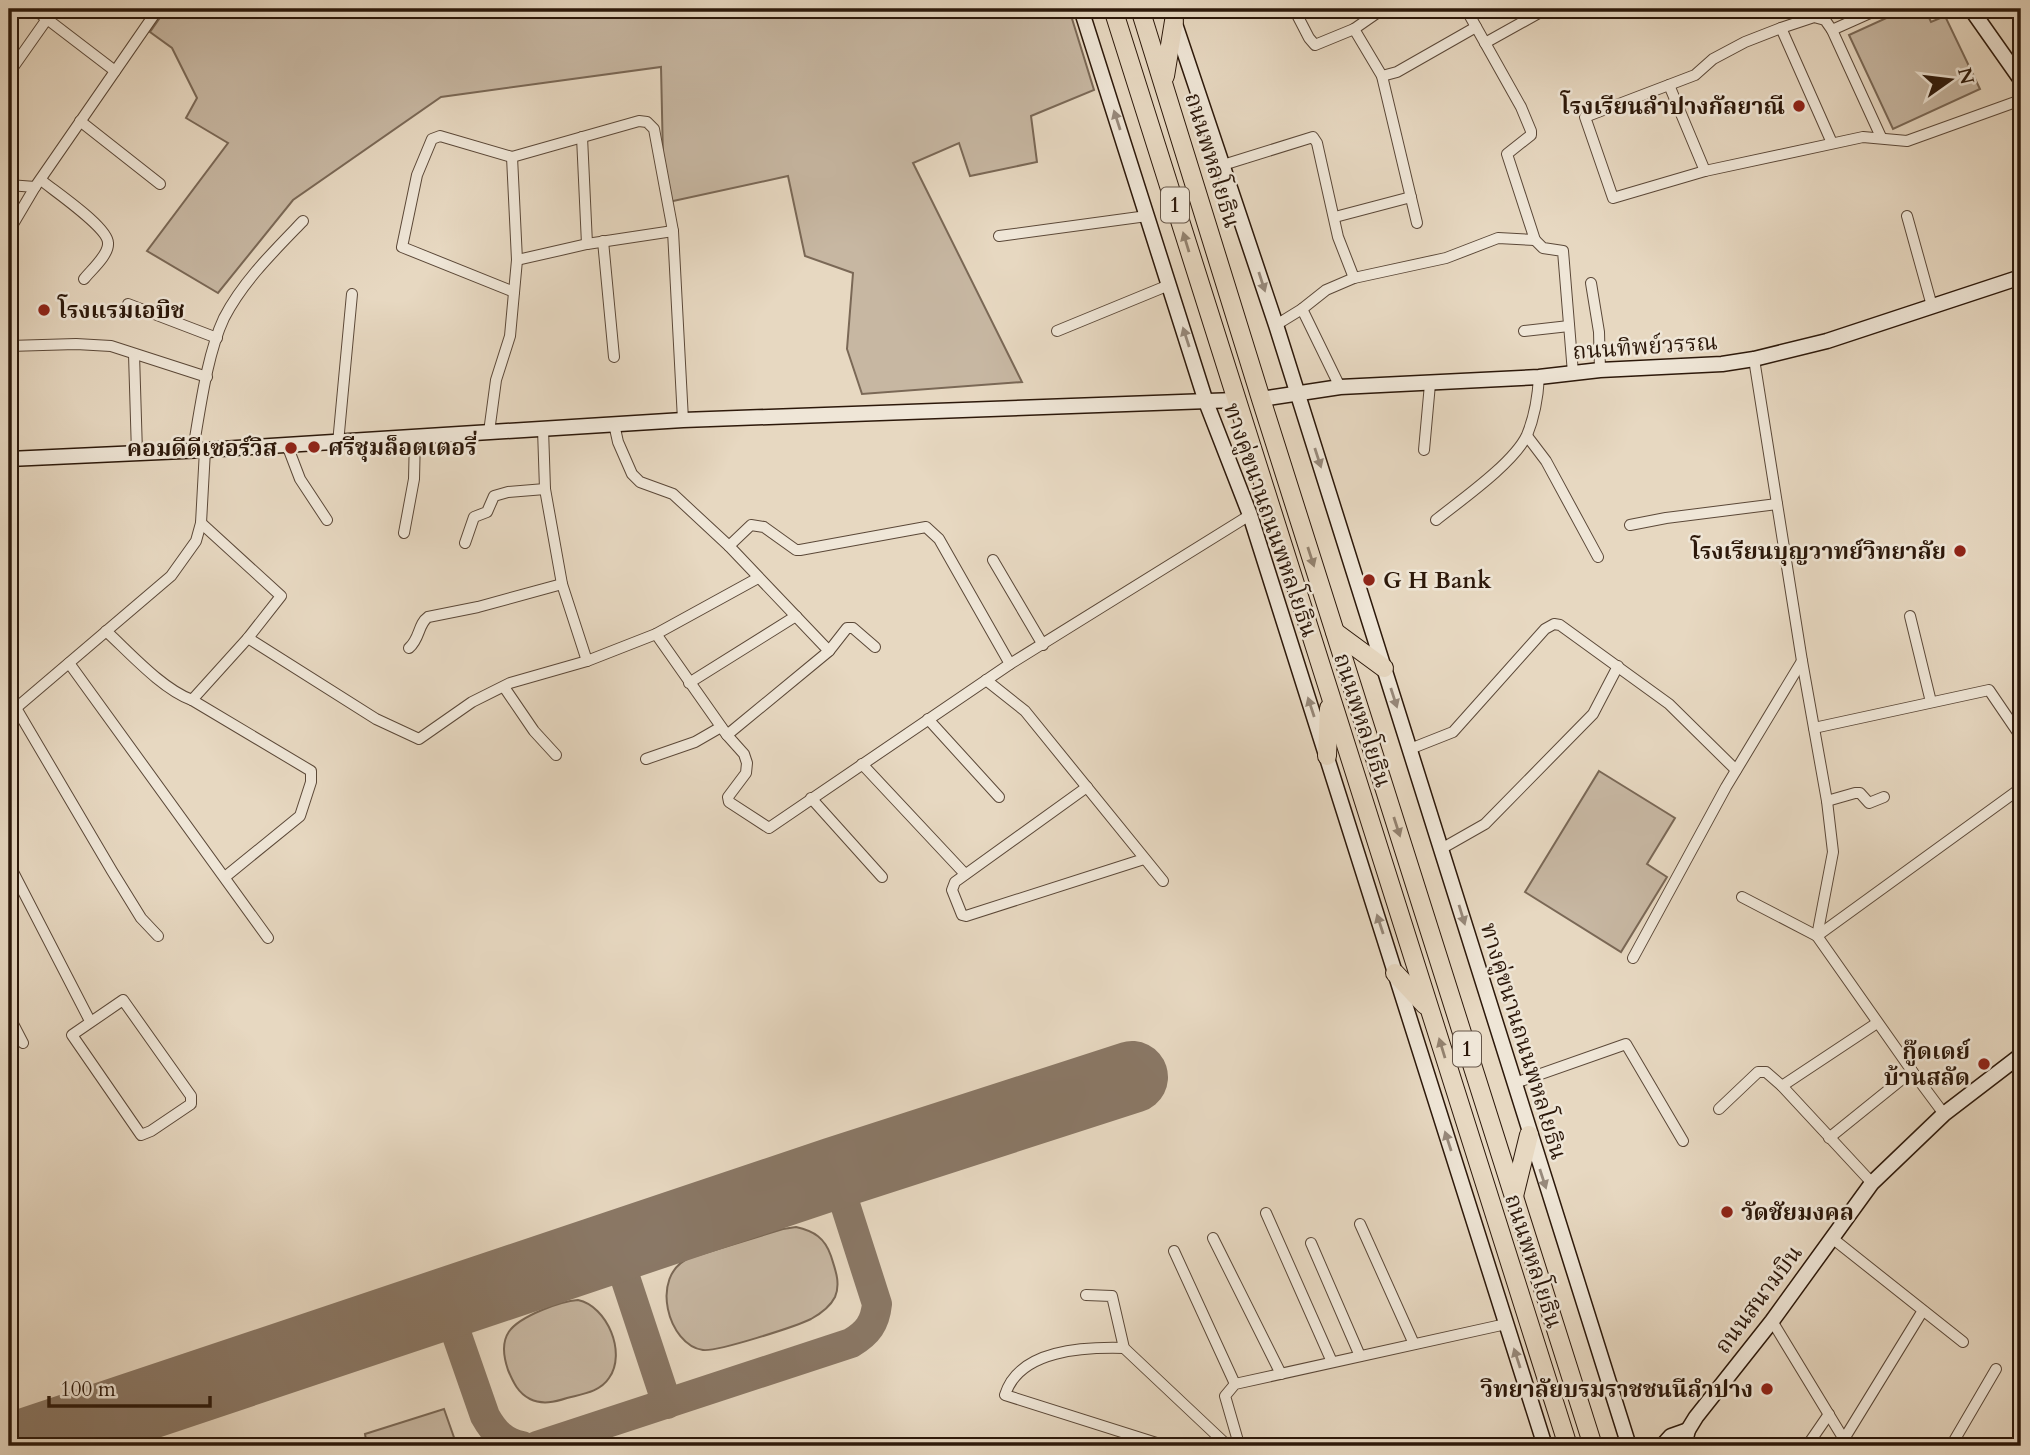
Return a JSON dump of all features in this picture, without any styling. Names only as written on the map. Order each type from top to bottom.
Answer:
[{"type":"highway","name":"ถนนพหลโยธิน","points":[[1113,9],[1568,1446]]},
{"type":"highway","name":"ถนนพหลโยธิน","points":[[1140,9],[1593,1446]]},
{"type":"highway","points":[[1164,82],[1172,12]]},
{"type":"highway","points":[[1236,400],[1261,399]]},
{"type":"highway","points":[[1335,632],[1384,668]]},
{"type":"highway","points":[[1327,757],[1330,695]]},
{"type":"highway","points":[[1395,973],[1430,1010]]},
{"type":"highway","points":[[1514,1198],[1529,1135]]},
{"type":"main road","name":"ทางคู่ขนานถนนพหลโยธิน","points":[[1081,9],[1206,402],[1250,515],[1545,1446]]},
{"type":"main road","points":[[1971,9],[2021,80]]},
{"type":"main road","name":"ทางคู่ขนานถนนพหลโยธิน","points":[[1172,12],[1276,325],[1629,1446]]},
{"type":"main road","name":"ถนนทิพย์วรรณ","points":[[1261,399],[1340,387],[1539,377],[1600,370],[1722,364],[1754,359],[1827,341],[2021,277]]},
{"type":"main road","points":[[9,459],[338,443],[683,420],[1236,400]]},
{"type":"main road","name":"ถนนสนามบิน","points":[[1684,1446],[1688,1430],[1772,1321],[1872,1183],[1944,1114],[2021,1055]]},
{"type":"main road","name":"ถนนสนามบิน","points":[[1662,1446],[1671,1436],[1688,1430]]},
{"type":"street","points":[[34,9],[115,71]]},
{"type":"street","points":[[9,231],[38,183],[158,9]]},
{"type":"street","points":[[1294,9],[1315,45],[1354,29],[1377,13],[1376,9]]},
{"type":"street","points":[[1466,9],[1521,107],[1531,131],[1531,135],[1507,154],[1539,247],[1563,251],[1573,373]]},
{"type":"street","points":[[1485,43],[1546,9]]},
{"type":"street","points":[[1832,30],[1879,9]]},
{"type":"street","points":[[1881,137],[1832,30],[1825,20],[1814,17],[1745,42],[1713,59],[1695,75],[1585,117],[1613,198],[1705,171],[1863,136],[1907,141],[2021,100]]},
{"type":"street","points":[[9,73],[47,19]]},
{"type":"street","points":[[1382,76],[1397,72],[1476,27]]},
{"type":"street","points":[[1781,28],[1832,143]]},
{"type":"street","points":[[1354,29],[1382,76],[1417,223]]},
{"type":"street","points":[[1669,86],[1705,171]]},
{"type":"street","points":[[80,121],[160,184]]},
{"type":"street","points":[[514,292],[402,247],[417,175],[432,139],[440,136],[512,157],[639,121],[647,122],[654,128],[673,231],[683,420]]},
{"type":"street","points":[[582,137],[587,244]]},
{"type":"street","points":[[1223,165],[1313,137],[1317,143],[1338,237],[1354,278]]},
{"type":"street","points":[[489,432],[496,380],[510,336],[517,260],[512,157]]},
{"type":"street","points":[[9,185],[38,183],[96,224],[109,244],[106,252],[84,279]]},
{"type":"street","points":[[1335,217],[1411,197]]},
{"type":"street","points":[[999,236],[1147,216]]},
{"type":"street","points":[[1907,216],[1932,306]]},
{"type":"street","points":[[158,936],[141,918],[13,711],[171,576],[196,541],[201,523],[199,450],[207,377],[217,338],[224,318],[239,295],[266,260],[303,221]]},
{"type":"street","points":[[517,260],[603,241],[673,231]]},
{"type":"street","points":[[1276,325],[1326,290],[1354,278],[1446,258],[1498,238],[1535,240]]},
{"type":"street","points":[[603,241],[614,358]]},
{"type":"street","points":[[1591,283],[1599,332],[1600,370]]},
{"type":"street","points":[[1057,331],[1169,285]]},
{"type":"street","points":[[338,443],[352,294]]},
{"type":"street","points":[[128,304],[217,338]]},
{"type":"street","points":[[1302,309],[1340,387]]},
{"type":"street","points":[[1524,331],[1569,326]]},
{"type":"street","points":[[9,346],[111,346],[207,377]]},
{"type":"street","points":[[134,354],[137,453]]},
{"type":"street","points":[[1754,359],[1827,801],[1833,852],[1817,936]]},
{"type":"street","points":[[1436,520],[1485,480],[1527,436],[1539,377]]},
{"type":"street","points":[[1424,450],[1430,384]]},
{"type":"street","points":[[614,424],[618,442],[632,474],[640,482],[673,494],[729,546],[829,651]]},
{"type":"street","points":[[543,429],[545,489],[562,584],[587,661]]},
{"type":"street","points":[[404,533],[414,479],[415,436]]},
{"type":"street","points":[[1527,436],[1546,461],[1598,557]]},
{"type":"street","points":[[287,445],[300,479],[327,520]]},
{"type":"street","points":[[465,543],[474,517],[487,512],[494,496],[545,489]]},
{"type":"street","points":[[1630,526],[1666,518],[1777,504]]},
{"type":"street","points":[[656,635],[724,731],[744,754],[746,773],[728,797],[729,802],[769,828],[1010,664],[1250,515]]},
{"type":"street","points":[[192,700],[248,638],[281,596],[201,523]]},
{"type":"street","points":[[729,546],[751,525],[764,527],[796,550],[926,527],[939,539],[1010,664]]},
{"type":"street","points":[[993,561],[1043,645]]},
{"type":"street","points":[[248,638],[376,719],[419,739],[472,702],[504,687],[587,661],[656,635],[758,578]]},
{"type":"street","points":[[409,648],[415,644],[424,620],[428,617],[478,607],[562,584]]},
{"type":"street","points":[[689,683],[796,616]]},
{"type":"street","points":[[1910,617],[1931,702]]},
{"type":"street","points":[[1410,749],[1453,732],[1545,629],[1554,624],[1560,625],[1669,704],[1736,769]]},
{"type":"street","points":[[646,759],[724,731],[829,651],[850,627],[875,647]]},
{"type":"street","points":[[106,631],[145,668],[183,697],[312,771],[312,782],[300,816],[225,877]]},
{"type":"street","points":[[1633,958],[1736,769],[1802,660]]},
{"type":"street","points":[[69,663],[268,938]]},
{"type":"street","points":[[1441,849],[1485,824],[1593,714],[1618,666]]},
{"type":"street","points":[[986,680],[1025,711],[1163,881]]},
{"type":"street","points":[[504,687],[534,731],[556,755]]},
{"type":"street","points":[[1814,728],[1989,690],[2021,737]]},
{"type":"street","points":[[928,719],[999,797]]},
{"type":"street","points":[[862,764],[965,874]]},
{"type":"street","points":[[1087,787],[952,886],[960,912],[966,916],[1144,859]]},
{"type":"street","points":[[1817,936],[2021,789]]},
{"type":"street","points":[[1827,801],[1855,793],[1860,793],[1869,803],[1884,797]]},
{"type":"street","points":[[811,798],[882,877]]},
{"type":"street","points":[[9,864],[90,1021]]},
{"type":"street","points":[[1742,897],[1817,936],[1944,1114]]},
{"type":"street","points":[[122,1000],[191,1096],[191,1104],[141,1135],[72,1035],[90,1021],[122,1000]]},
{"type":"street","points":[[9,1016],[23,1043]]},
{"type":"street","points":[[1782,1086],[1877,1023]]},
{"type":"street","points":[[1514,1083],[1626,1044],[1683,1142]]},
{"type":"street","points":[[1829,1138],[1912,1071]]},
{"type":"street","points":[[1719,1109],[1758,1072],[1766,1072],[1872,1183]]},
{"type":"street","points":[[1266,1213],[1332,1362]]},
{"type":"street","points":[[1360,1224],[1414,1344]]},
{"type":"street","points":[[1213,1238],[1281,1374]]},
{"type":"street","points":[[1832,1238],[1963,1342]]},
{"type":"street","points":[[1311,1243],[1360,1356]]},
{"type":"street","points":[[1174,1251],[1235,1384]]},
{"type":"street","points":[[1086,1295],[1112,1296],[1124,1348],[1228,1446]]},
{"type":"street","points":[[1772,1321],[1846,1443],[1922,1311]]},
{"type":"street","points":[[1237,1446],[1225,1396],[1235,1384],[1506,1324]]},
{"type":"street","points":[[1124,1348],[1083,1348],[1041,1360],[1028,1366],[1013,1379],[1005,1395],[1166,1446]]},
{"type":"street","points":[[1951,1446],[1996,1369]]},
{"type":"street","points":[[1807,1446],[1829,1414]]},
{"type":"shaded area","points":[[166,9],[1069,9],[1094,90],[1031,116],[1037,162],[970,176],[959,143],[913,163],[1022,382],[862,394],[847,349],[853,273],[805,256],[788,176],[664,203],[661,67],[441,97],[293,200],[218,293],[147,251],[228,143],[186,118],[197,98],[172,48],[150,32]]},
{"type":"shaded area","points":[[1906,9],[1925,9],[1931,22],[1945,16],[1980,89],[1893,129],[1849,35]]},
{"type":"shaded area","points":[[1599,771],[1675,818],[1647,864],[1667,877],[1621,952],[1525,892]]},
{"type":"shaded area","points":[[796,1227],[818,1236],[826,1244],[831,1256],[837,1287],[835,1297],[828,1307],[811,1319],[790,1327],[711,1350],[691,1345],[680,1336],[668,1309],[667,1294],[669,1279],[677,1267],[689,1258]]},
{"type":"shaded area","points":[[578,1300],[598,1311],[611,1332],[616,1356],[609,1378],[590,1392],[558,1401],[539,1402],[526,1397],[514,1383],[508,1370],[505,1339],[514,1325],[531,1315],[546,1308]]},
{"type":"shaded area","points":[[444,1409],[457,1446],[367,1446],[365,1434]]},
{"type":"taxiway","points":[[537,1446],[851,1343],[862,1335],[870,1327],[877,1304],[835,1173]]},
{"type":"taxiway","points":[[615,1247],[667,1404]]},
{"type":"taxiway","points":[[446,1304],[485,1416],[500,1436],[522,1446]]},
{"type":"runway","points":[[21,1446],[835,1173],[1132,1077]]},
{"type":"place","name":"โรงเรียนลำปางกัลยาณี","points":[[1799,106]]},
{"type":"place","name":"โรงแรมเอบิช","points":[[44,310]]},
{"type":"place","name":"ศรีชุมล็อตเตอรี่","points":[[314,447]]},
{"type":"place","name":"คอมดีดีเซอร์วิส","points":[[291,448]]},
{"type":"place","name":"โรงเรียนบุญวาทย์วิทยาลัย","points":[[1960,551]]},
{"type":"place","name":"G H Bank","points":[[1369,580]]},
{"type":"place","name":"กู๊ดเดย์ บ้านสลัด","points":[[1984,1064]]},
{"type":"place","name":"วัดชัยมงคล","points":[[1727,1212]]},
{"type":"place","name":"วิทยาลัยบรมราชชนนีลำปาง","points":[[1767,1389]]}]
